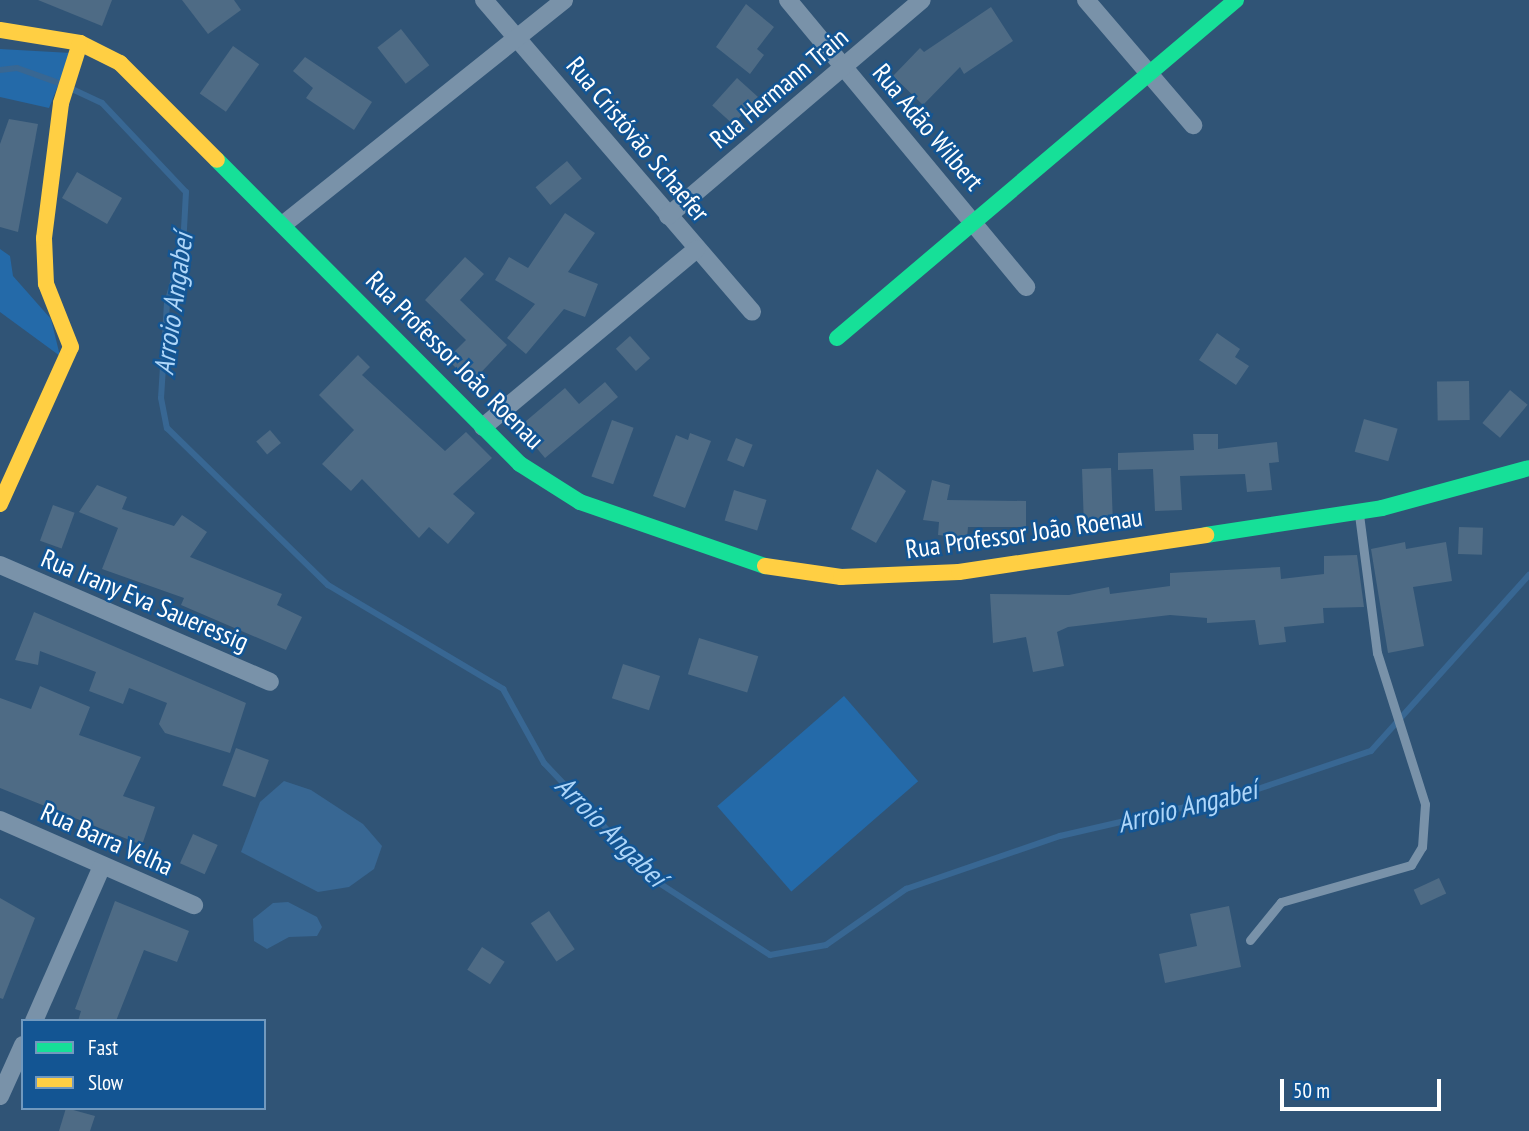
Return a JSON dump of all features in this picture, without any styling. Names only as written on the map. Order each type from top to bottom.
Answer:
[{"type":"street","name":"Rua Cristóvão Schaefer","points":[[484,0],[752,312]]},
{"type":"street","points":[[285,223],[564,0]]},
{"type":"street","name":"Rua Adão Wilbert","points":[[788,0],[1026,287]]},
{"type":"street","name":"Rua Hermann Train","points":[[668,216],[922,0]]},
{"type":"street","points":[[1086,0],[1193,125]]},
{"type":"street","points":[[838,338],[1236,0]]},
{"type":"street","name":"Rua Professor João Roenau","points":[[0,30],[80,43],[120,63],[285,223],[520,464],[580,502],[771,568],[841,578],[959,572],[1359,512],[1529,468]]},
{"type":"street","points":[[0,504],[71,347],[46,284],[45,249],[62,100],[80,43]]},
{"type":"street","points":[[483,427],[697,249]]},
{"type":"street","name":"Rua Irany Eva Saueressig","points":[[0,565],[270,682]]},
{"type":"street","name":"Rua Barra Velha","points":[[0,820],[194,905]]},
{"type":"street","points":[[35,1019],[102,866]]},
{"type":"street","points":[[0,1097],[21,1050]]},
{"type":"lane","points":[[1250,940],[1281,902],[1411,865],[1422,847],[1425,804],[1405,734],[1392,706],[1377,653],[1359,512]]},
{"type":"shaded area","points":[[0,49],[71,53],[49,108],[0,97]]},
{"type":"shaded area","points":[[0,249],[10,256],[13,276],[51,319],[60,356],[0,312]]},
{"type":"shaded area","points":[[844,696],[918,781],[791,892],[717,806]]},
{"type":"shaded area","points":[[284,781],[311,790],[363,824],[382,846],[374,869],[349,887],[318,892],[241,852],[260,802]]},
{"type":"shaded area","points":[[288,902],[317,917],[322,927],[317,936],[289,937],[267,949],[254,941],[253,919],[273,903]]},
{"type":"building","points":[[38,0],[112,0],[102,26]]},
{"type":"building","points":[[182,0],[234,0],[241,10],[208,34]]},
{"type":"building","points":[[746,4],[774,27],[757,49],[764,55],[750,74],[716,47]]},
{"type":"building","points":[[991,7],[1013,41],[964,74],[960,67],[923,105],[893,76],[920,48],[924,52]]},
{"type":"building","points":[[401,29],[429,65],[406,84],[377,47]]},
{"type":"building","points":[[233,46],[259,64],[226,112],[200,94]]},
{"type":"building","points":[[305,57],[372,102],[354,130],[306,98],[313,88],[293,71]]},
{"type":"building","points":[[737,78],[758,97],[733,124],[712,105]]},
{"type":"building","points":[[9,119],[38,124],[18,232],[0,227],[0,144]]},
{"type":"building","points":[[567,161],[582,179],[550,205],[536,187]]},
{"type":"building","points":[[77,172],[122,198],[107,224],[62,198]]},
{"type":"building","points":[[565,213],[595,233],[568,272],[598,284],[585,317],[564,309],[526,354],[507,338],[535,304],[495,280],[509,257],[528,268]]},
{"type":"building","points":[[465,257],[484,274],[460,300],[507,345],[471,383],[447,359],[466,340],[425,300]]},
{"type":"building","points":[[1217,333],[1240,349],[1235,357],[1249,366],[1236,385],[1199,360]]},
{"type":"building","points":[[630,336],[650,358],[636,371],[616,349]]},
{"type":"building","points":[[358,355],[370,367],[362,375],[445,451],[466,432],[492,458],[453,494],[475,513],[448,544],[429,527],[419,538],[362,479],[351,491],[322,464],[354,430],[319,395]]},
{"type":"building","points":[[1469,381],[1470,420],[1438,421],[1437,382]]},
{"type":"building","points":[[605,382],[618,397],[545,458],[519,427],[565,388],[579,404]]},
{"type":"building","points":[[1510,390],[1528,405],[1500,438],[1482,423]]},
{"type":"building","points":[[1364,419],[1398,429],[1388,461],[1355,452]]},
{"type":"building","points":[[612,420],[634,428],[613,484],[591,476]]},
{"type":"building","points":[[270,430],[281,443],[267,455],[256,442]]},
{"type":"building","points":[[690,433],[711,441],[685,508],[653,496],[676,435],[688,440]]},
{"type":"building","points":[[1193,434],[1218,434],[1218,449],[1277,442],[1279,462],[1269,463],[1272,490],[1247,492],[1245,474],[1180,476],[1182,510],[1155,511],[1153,469],[1118,470],[1118,453],[1194,450]]},
{"type":"building","points":[[736,438],[753,445],[744,467],[727,460]]},
{"type":"building","points":[[1111,468],[1113,519],[1084,520],[1082,469]]},
{"type":"building","points":[[877,469],[906,491],[876,543],[851,529]]},
{"type":"building","points":[[932,480],[950,485],[947,500],[1026,501],[1026,527],[968,527],[967,538],[938,535],[939,522],[923,520]]},
{"type":"building","points":[[97,485],[127,497],[122,509],[174,526],[182,515],[207,532],[190,557],[282,594],[277,605],[302,617],[286,650],[181,605],[184,598],[102,569],[118,528],[79,512]]},
{"type":"building","points":[[734,490],[767,500],[757,531],[725,521]]},
{"type":"building","points":[[53,505],[75,513],[62,549],[40,541]]},
{"type":"building","points":[[1459,527],[1483,528],[1482,555],[1458,554]]},
{"type":"building","points":[[1405,542],[1406,549],[1446,542],[1452,581],[1413,587],[1424,646],[1388,653],[1371,549]]},
{"type":"building","points":[[1357,555],[1364,607],[1323,608],[1324,623],[1284,627],[1286,642],[1259,645],[1255,620],[1207,623],[1207,618],[1170,615],[1068,627],[1057,632],[1064,666],[1033,672],[1026,637],[993,643],[990,594],[1069,595],[1109,587],[1110,594],[1170,586],[1170,573],[1280,567],[1281,579],[1324,574],[1324,556]]},
{"type":"building","points":[[34,612],[246,703],[230,753],[165,733],[159,724],[167,703],[129,688],[123,704],[89,691],[96,672],[40,651],[38,665],[15,660]]},
{"type":"building","points":[[699,638],[758,656],[747,692],[688,674]]},
{"type":"building","points":[[623,664],[660,676],[649,710],[612,698]]},
{"type":"building","points":[[40,686],[90,707],[79,735],[141,757],[123,796],[155,807],[142,845],[0,788],[0,698],[31,709]]},
{"type":"building","points":[[236,748],[269,760],[255,798],[222,786]]},
{"type":"building","points":[[193,834],[218,845],[205,874],[180,863]]},
{"type":"building","points":[[1439,878],[1446,893],[1421,905],[1414,890]]},
{"type":"building","points":[[0,898],[35,918],[3,999],[0,998]]},
{"type":"building","points":[[115,901],[189,931],[177,962],[144,950],[117,1019],[79,1019],[81,1011],[75,1009]]},
{"type":"building","points":[[1229,906],[1241,967],[1165,983],[1159,954],[1197,946],[1190,914]]},
{"type":"building","points":[[549,911],[575,949],[556,961],[531,923]]},
{"type":"building","points":[[482,947],[505,962],[490,984],[467,970]]},
{"type":"building","points":[[65,1110],[95,1116],[90,1131],[59,1131]]},
{"type":"waterway","name":"Arroio Angabeí","points":[[0,70],[17,68],[59,83]]},
{"type":"waterway","name":"Arroio Angabeí","points":[[72,89],[102,103],[186,192],[183,248],[167,303],[161,398],[167,428],[328,585],[503,689],[544,763],[656,881],[770,955],[826,945],[906,889],[1060,836],[1246,793],[1371,751],[1529,575]]},
{"type":"traffic: fast","points":[[837,338],[1236,0]]},
{"type":"traffic: fast","points":[[217,160],[520,464],[580,502],[765,566]]},
{"type":"traffic: fast","points":[[1206,535],[1382,508],[1529,468]]},
{"type":"traffic: slow","points":[[0,30],[80,43],[120,63],[217,160]]},
{"type":"traffic: slow","points":[[0,504],[71,347],[46,284],[44,238],[61,103],[80,43]]},
{"type":"traffic: slow","points":[[765,566],[841,577],[959,572],[1206,535]]}]
